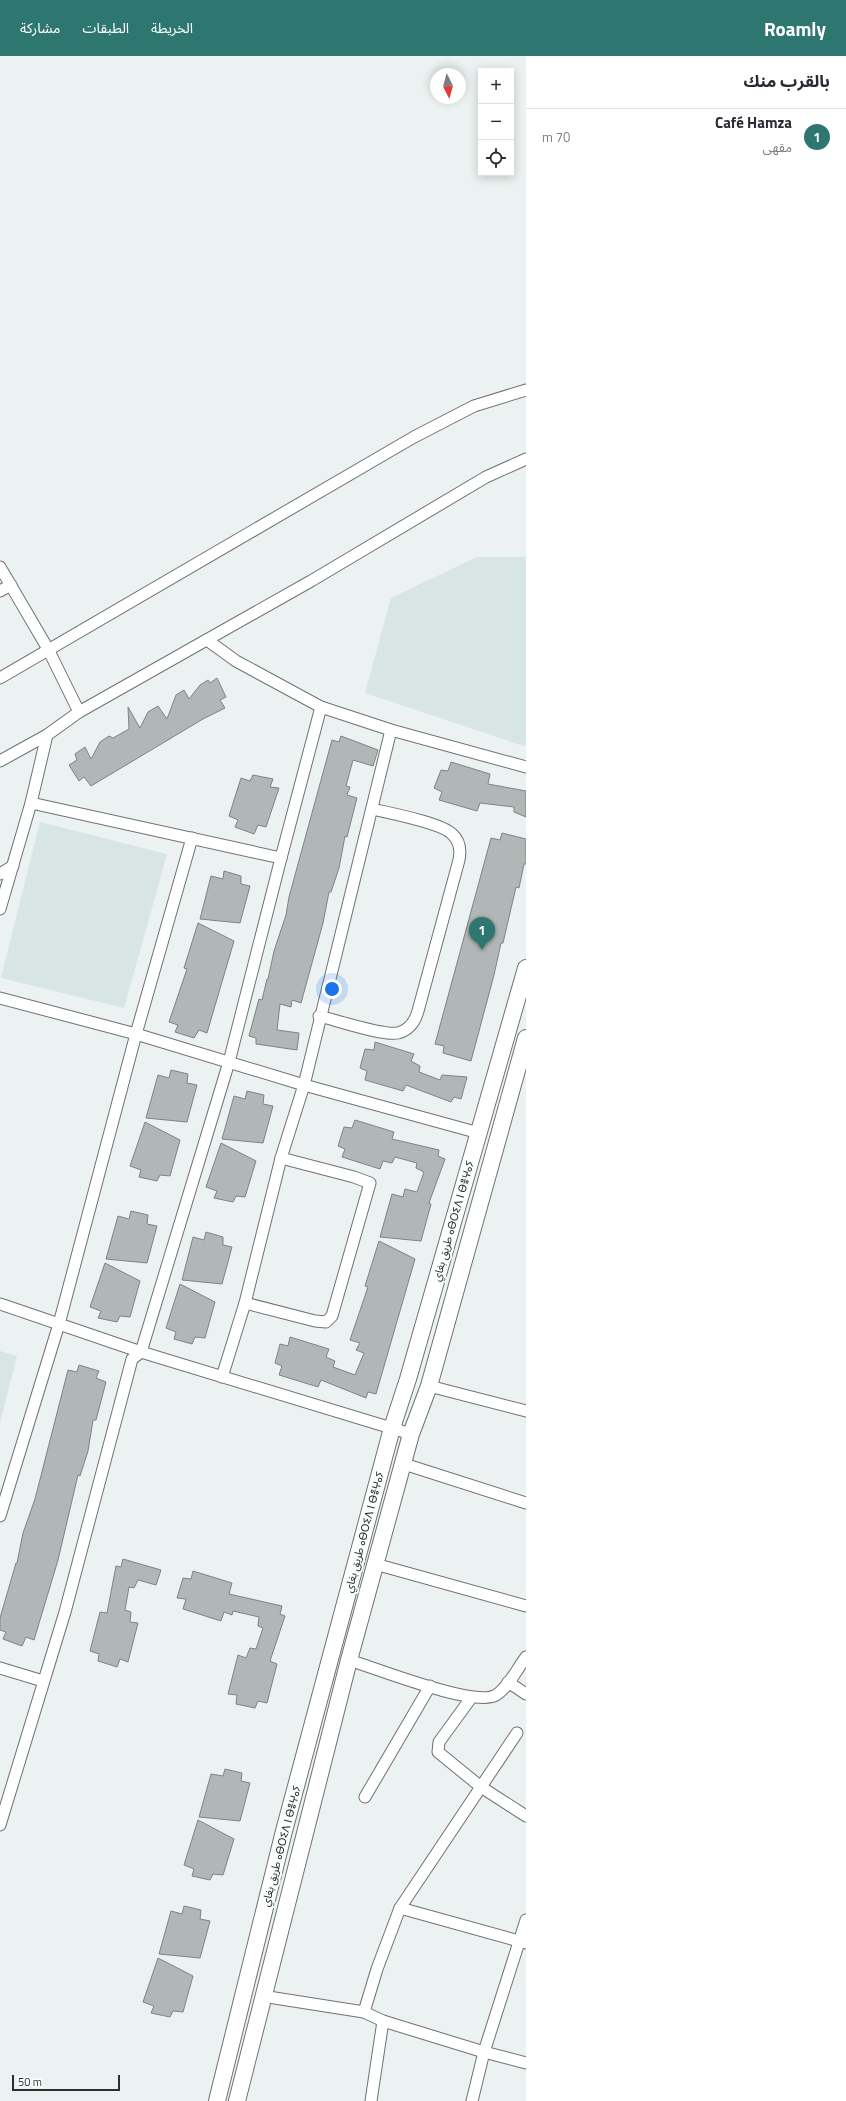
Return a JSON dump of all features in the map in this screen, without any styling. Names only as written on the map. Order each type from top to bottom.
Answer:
[{"type":"main road","name":"طريق بغاي ⴰⴱⵔⵉⴷ ⵏ ⴱⴻⵖⴰⵢ","points":[[217,2101],[284,1831],[392,1428],[410,1372],[526,968]]},
{"type":"main road","name":"طريق بغاي ⴰⴱⵔⵉⴷ ⵏ ⴱⴻⵖⴰⵢ","points":[[237,2101],[262,1996],[349,1660],[411,1434],[429,1386],[526,1038]]},
{"type":"street","points":[[0,678],[414,437],[474,406],[526,390]]},
{"type":"street","points":[[0,761],[46,735],[79,712],[207,640],[486,477],[526,459]]},
{"type":"street","points":[[0,567],[48,649],[79,712]]},
{"type":"street","points":[[0,591],[11,585]]},
{"type":"street","points":[[207,640],[236,661],[321,707],[391,730],[526,767]]},
{"type":"street","points":[[0,1825],[65,1612],[132,1359],[141,1352],[229,1062],[321,707]]},
{"type":"street","points":[[222,1377],[245,1303],[280,1158],[304,1085],[319,1016],[391,730]]},
{"type":"street","points":[[0,909],[31,803],[46,735]]},
{"type":"street","points":[[31,803],[281,858]]},
{"type":"street","points":[[319,1016],[390,1033],[403,1031],[414,1022],[459,860],[459,846],[457,839],[446,829],[372,809]]},
{"type":"street","points":[[0,1516],[58,1324],[136,1034],[192,838]]},
{"type":"street","points":[[0,874],[13,866]]},
{"type":"street","points":[[0,998],[136,1034],[304,1085],[479,1133]]},
{"type":"street","points":[[245,1303],[315,1321],[326,1322],[332,1316],[370,1183],[354,1177],[280,1158]]},
{"type":"street","points":[[0,1304],[141,1352],[411,1434]]},
{"type":"street","points":[[429,1386],[526,1411]]},
{"type":"street","points":[[404,1464],[526,1504]]},
{"type":"street","points":[[376,1564],[526,1606]]},
{"type":"street","points":[[349,1660],[470,1698],[483,1699],[496,1695],[508,1682],[526,1657]]},
{"type":"street","points":[[0,1668],[43,1681]]},
{"type":"street","points":[[508,1682],[526,1694]]},
{"type":"street","points":[[365,1797],[430,1686]]},
{"type":"street","points":[[470,1698],[439,1742],[438,1750],[440,1756],[481,1787],[526,1816]]},
{"type":"street","points":[[364,2012],[377,1970],[400,1908],[517,1733]]},
{"type":"street","points":[[400,1908],[522,1942]]},
{"type":"street","points":[[472,2101],[484,2052],[522,1942],[526,1920]]},
{"type":"street","points":[[262,1996],[364,2012],[382,2021],[484,2052],[526,2062]]},
{"type":"street","points":[[372,2101],[382,2021]]},
{"type":"shaded area","points":[[477,557],[526,557],[526,745],[524,746],[365,693],[391,598]]},
{"type":"shaded area","points":[[40,822],[167,854],[124,1008],[1,978]]},
{"type":"shaded area","points":[[0,1351],[17,1356],[0,1423]]},
{"type":"building","points":[[217,678],[226,697],[220,700],[225,708],[203,719],[91,786],[84,777],[79,781],[69,765],[77,760],[75,754],[85,747],[91,759],[100,742],[109,736],[113,738],[129,729],[128,707],[140,728],[148,712],[158,706],[167,719],[176,695],[184,690],[189,699],[200,685],[208,680],[210,683]]},
{"type":"building","points":[[341,736],[378,750],[373,766],[353,760],[346,786],[350,787],[347,795],[357,798],[347,837],[345,836],[339,868],[331,892],[329,892],[323,923],[301,1003],[292,1000],[291,1007],[280,1004],[277,1030],[299,1033],[297,1050],[256,1044],[256,1038],[249,1036],[259,999],[262,1000],[268,979],[274,951],[286,915],[289,897],[332,740],[339,742]]},
{"type":"building","points":[[451,762],[490,774],[488,784],[526,791],[526,817],[514,812],[514,807],[480,803],[477,811],[439,800],[442,792],[434,788],[441,770],[448,771]]},
{"type":"building","points":[[253,775],[273,779],[270,787],[279,788],[266,827],[258,825],[254,834],[235,827],[238,820],[229,816],[241,778],[250,781]]},
{"type":"building","points":[[502,833],[526,839],[526,864],[524,864],[519,888],[516,887],[503,943],[501,943],[471,1061],[443,1053],[444,1046],[435,1044],[491,838],[500,840]]},
{"type":"building","points":[[224,871],[241,876],[241,884],[250,886],[240,923],[200,919],[211,876],[223,879]]},
{"type":"building","points":[[198,923],[234,941],[207,1033],[199,1030],[194,1038],[175,1032],[178,1025],[169,1022],[187,969],[184,968]]},
{"type":"building","points":[[375,1042],[414,1054],[411,1061],[420,1066],[419,1072],[440,1080],[442,1075],[467,1077],[461,1099],[454,1097],[451,1102],[406,1085],[403,1091],[365,1080],[367,1071],[360,1068],[365,1049],[374,1050]]},
{"type":"building","points":[[171,1070],[188,1074],[187,1083],[197,1085],[187,1122],[146,1118],[158,1075],[169,1078]]},
{"type":"building","points":[[247,1091],[264,1095],[263,1104],[273,1106],[263,1143],[222,1139],[234,1096],[245,1099]]},
{"type":"building","points":[[355,1120],[394,1132],[392,1139],[439,1150],[438,1156],[445,1159],[429,1203],[431,1204],[421,1241],[380,1237],[392,1194],[403,1197],[405,1189],[417,1192],[424,1172],[416,1168],[417,1163],[395,1157],[392,1163],[383,1161],[380,1169],[342,1157],[345,1149],[338,1146],[344,1127],[352,1128]]},
{"type":"building","points":[[145,1122],[180,1140],[170,1176],[160,1175],[157,1181],[139,1177],[141,1170],[130,1166]]},
{"type":"building","points":[[221,1143],[256,1161],[245,1197],[236,1196],[233,1202],[214,1198],[217,1191],[206,1187]]},
{"type":"building","points":[[131,1211],[148,1215],[147,1224],[157,1226],[147,1263],[106,1259],[118,1216],[129,1219]]},
{"type":"building","points":[[206,1232],[223,1237],[223,1245],[232,1247],[222,1284],[182,1280],[193,1237],[204,1240]]},
{"type":"building","points":[[379,1241],[415,1259],[376,1394],[368,1392],[366,1398],[321,1380],[318,1387],[279,1375],[282,1366],[275,1363],[280,1344],[288,1346],[290,1337],[329,1349],[326,1357],[335,1361],[333,1367],[355,1375],[364,1353],[356,1350],[360,1343],[350,1340],[368,1287],[365,1286]]},
{"type":"building","points":[[105,1263],[140,1281],[130,1317],[120,1316],[117,1322],[98,1318],[101,1311],[90,1307]]},
{"type":"building","points":[[180,1284],[215,1302],[205,1338],[195,1337],[192,1344],[174,1339],[176,1332],[166,1328]]},
{"type":"building","points":[[79,1365],[99,1371],[96,1378],[106,1382],[96,1420],[93,1420],[88,1451],[80,1476],[78,1475],[58,1560],[34,1640],[26,1637],[22,1646],[3,1639],[6,1632],[0,1630],[0,1618],[17,1563],[23,1533],[35,1499],[68,1370],[77,1372]]},
{"type":"building","points":[[123,1559],[161,1570],[156,1585],[138,1580],[134,1588],[129,1587],[125,1610],[131,1612],[130,1622],[138,1623],[128,1662],[120,1659],[117,1667],[98,1661],[99,1654],[90,1651],[100,1612],[107,1613],[116,1566],[121,1567]]},
{"type":"building","points":[[193,1571],[232,1583],[229,1594],[282,1606],[280,1614],[285,1616],[270,1661],[277,1664],[267,1703],[258,1701],[255,1708],[236,1704],[237,1695],[228,1694],[238,1655],[246,1658],[250,1648],[256,1649],[263,1628],[258,1626],[259,1617],[233,1611],[232,1615],[224,1612],[221,1621],[183,1609],[186,1599],[177,1598],[183,1578],[191,1579]]},
{"type":"building","points":[[225,1769],[242,1773],[241,1781],[250,1783],[240,1821],[199,1817],[211,1774],[223,1776]]},
{"type":"building","points":[[198,1820],[234,1839],[223,1875],[213,1874],[210,1880],[192,1876],[194,1869],[184,1865]]},
{"type":"building","points":[[184,1906],[201,1910],[200,1919],[210,1921],[200,1958],[159,1954],[171,1911],[182,1914]]},
{"type":"building","points":[[158,1958],[193,1976],[183,2012],[173,2011],[170,2017],[151,2013],[154,2006],[143,2002]]},
{"type":"place","name":"Café Hamza","points":[[482,950]]}]
